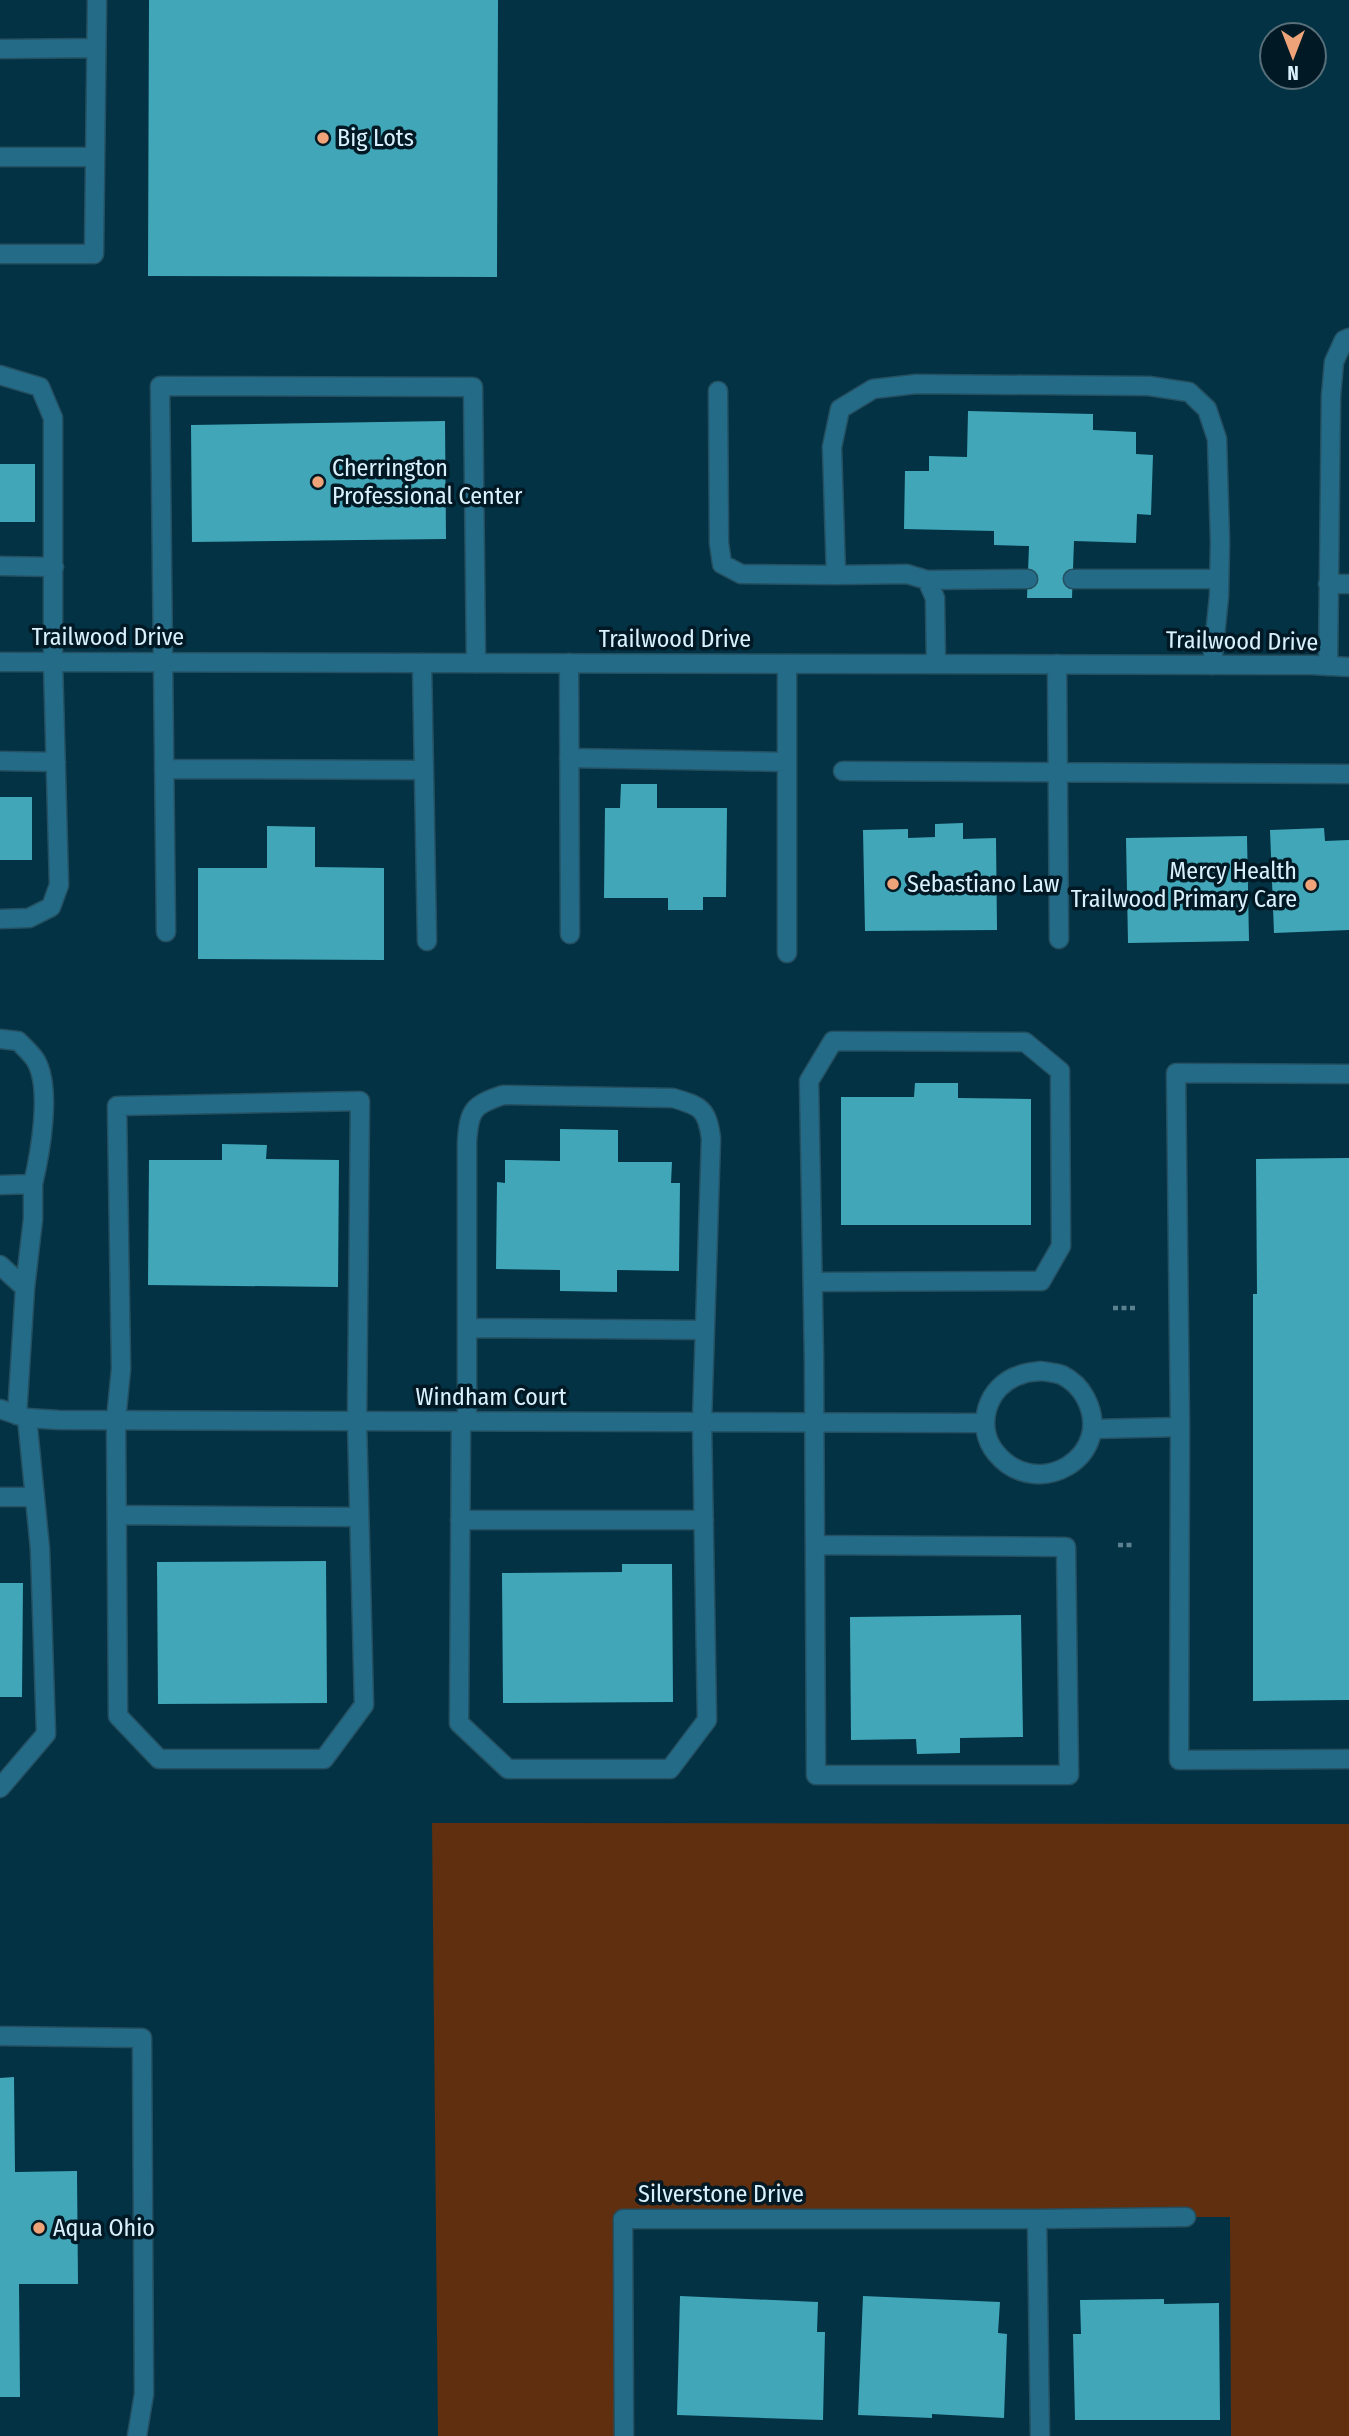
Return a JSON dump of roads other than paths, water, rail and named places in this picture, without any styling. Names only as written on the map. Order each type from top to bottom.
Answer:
[{"type":"street","points":[[0,254],[94,254],[97,0]]},
{"type":"street","points":[[0,49],[96,48]]},
{"type":"street","points":[[0,157],[95,157]]},
{"type":"street","points":[[1328,666],[1333,377],[1334,362],[1344,340],[1349,338]]},
{"type":"street","points":[[0,375],[40,387],[53,418],[53,662],[59,885],[51,907],[30,918],[0,919]]},
{"type":"street","points":[[836,575],[832,447],[840,410],[873,389],[916,384],[1149,386],[1189,392],[1207,410],[1217,439],[1219,579],[1212,665]]},
{"type":"street","points":[[166,932],[160,386],[474,387],[476,663]]},
{"type":"street","points":[[718,391],[719,543],[722,564],[741,574],[907,573],[927,580],[1028,579]]},
{"type":"street","points":[[0,566],[54,567]]},
{"type":"street","points":[[1073,579],[1219,579]]},
{"type":"street","points":[[927,580],[935,598],[936,664]]},
{"type":"street","points":[[1328,584],[1349,584]]},
{"type":"street","name":"Trailwood Drive","points":[[0,662],[1349,667]]},
{"type":"street","points":[[422,663],[427,941]]},
{"type":"street","points":[[569,663],[570,934]]},
{"type":"street","points":[[786,953],[787,664]]},
{"type":"street","points":[[1057,664],[1059,939]]},
{"type":"street","points":[[569,758],[787,762]]},
{"type":"street","points":[[0,761],[56,762]]},
{"type":"street","points":[[164,769],[423,770]]},
{"type":"street","points":[[843,771],[1349,774]]},
{"type":"street","points":[[0,1039],[18,1041],[36,1060],[44,1081],[15,1414],[35,1497],[40,1549],[46,1734],[0,1788]]},
{"type":"street","points":[[813,1282],[1041,1281],[1061,1246],[1060,1072],[1026,1042],[833,1041],[808,1081],[815,1422],[815,1545],[816,1775],[1069,1775],[1066,1547],[815,1545]]},
{"type":"street","points":[[1349,1074],[1175,1073],[1180,1427],[1179,1760],[1349,1759]]},
{"type":"street","points":[[503,1096],[673,1098],[697,1105],[708,1118],[711,1138],[705,1330],[702,1422],[707,1720],[670,1769],[508,1769],[459,1723],[460,1520],[467,1328],[468,1120],[481,1102],[503,1096]]},
{"type":"street","points":[[360,1101],[357,1421],[364,1705],[324,1759],[159,1759],[118,1716],[116,1420],[121,1369],[117,1106],[360,1101]]},
{"type":"street","points":[[0,1185],[33,1184]]},
{"type":"street","points":[[0,1265],[25,1288]]},
{"type":"street","points":[[467,1328],[705,1330]]},
{"type":"street","points":[[1041,1371],[1061,1375],[1080,1388],[1091,1409],[1093,1429],[1085,1451],[1067,1468],[1051,1474],[1028,1475],[1005,1465],[989,1446],[983,1423],[985,1412],[997,1391],[1017,1375],[1041,1371]]},
{"type":"street","name":"Windham Court","points":[[15,1414],[116,1420],[983,1423]]},
{"type":"street","points":[[1093,1429],[1180,1427]]},
{"type":"street","points":[[0,1497],[35,1497]]},
{"type":"street","points":[[117,1514],[359,1517]]},
{"type":"street","points":[[460,1520],[704,1520]]},
{"type":"street","points":[[0,2036],[142,2038],[144,2394],[137,2436]]},
{"type":"street","name":"Silverstone Drive","points":[[624,2436],[623,2219],[1037,2220],[1186,2217]]},
{"type":"street","points":[[1037,2220],[1040,2436]]},
{"type":"place","name":"Big Lots","points":[[323,138]]},
{"type":"place","name":"Cherrington Professional Center","points":[[318,482]]},
{"type":"place","name":"Sebastiano Law","points":[[893,884]]},
{"type":"place","name":"Mercy Health Trailwood Primary Care","points":[[1311,885]]},
{"type":"place","name":"Aqua Ohio","points":[[39,2228]]}]
